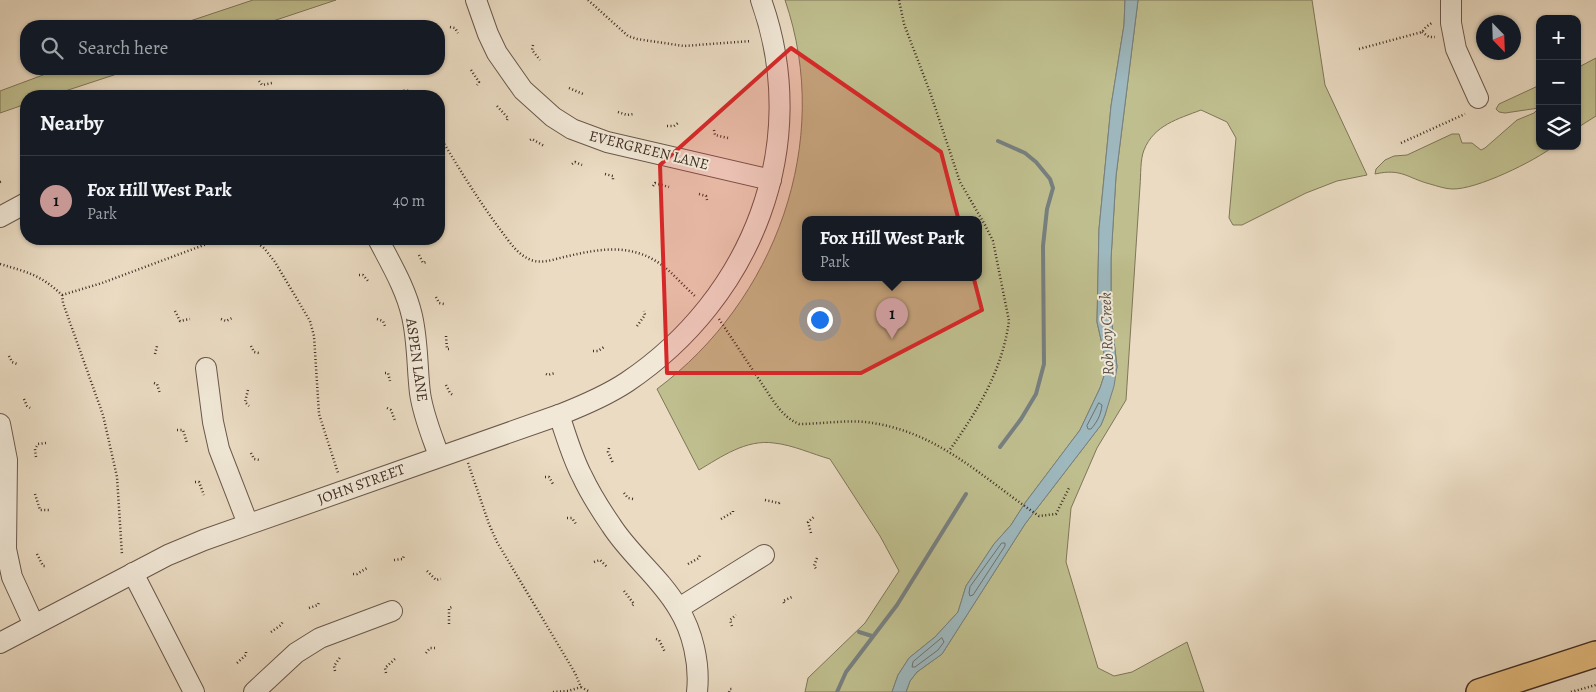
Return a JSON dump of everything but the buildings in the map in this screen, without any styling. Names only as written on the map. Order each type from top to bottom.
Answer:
[{"type":"main road","points":[[1479,692],[1596,654]]},
{"type":"street","name":"EVERGREEN LANE","points":[[476,0],[497,54],[510,74],[535,102],[572,129],[607,142],[771,180]]},
{"type":"street","name":"JOHN STREET","points":[[0,643],[168,555],[204,540],[559,415],[590,402],[626,382],[684,335],[709,309],[743,254],[765,203],[771,180],[779,134],[779,89],[772,38],[761,0]]},
{"type":"street","points":[[1451,0],[1451,23],[1456,49],[1478,98]]},
{"type":"street","points":[[0,217],[20,207]]},
{"type":"street","name":"ASPEN LANE","points":[[381,245],[398,277],[412,316],[420,394],[439,456]]},
{"type":"street","points":[[206,368],[212,422],[219,449],[248,524]]},
{"type":"street","points":[[559,415],[581,475],[595,501],[612,527],[678,608],[690,634],[696,657],[697,692]]},
{"type":"street","points":[[0,424],[7,460],[6,548],[12,577],[34,625]]},
{"type":"street","points":[[678,608],[764,555]]},
{"type":"street","points":[[133,573],[194,692]]},
{"type":"street","points":[[254,692],[296,653],[320,638],[392,611]]},
{"type":"path","points":[[588,0],[628,36],[637,39],[684,46],[751,40]]},
{"type":"path","points":[[899,0],[904,24],[930,92],[960,182],[980,216]]},
{"type":"path","points":[[1359,49],[1422,32],[1433,22]]},
{"type":"path","points":[[450,27],[453,26],[458,33]]},
{"type":"path","points":[[1422,32],[1429,37],[1434,36]]},
{"type":"path","points":[[533,45],[532,50],[540,60]]},
{"type":"path","points":[[471,70],[479,82],[477,84]]},
{"type":"path","points":[[259,81],[262,85],[272,83]]},
{"type":"path","points":[[569,88],[583,94]]},
{"type":"path","points":[[497,106],[506,114],[506,120]]},
{"type":"path","points":[[618,112],[634,114]]},
{"type":"path","points":[[1401,143],[1465,114]]},
{"type":"path","points":[[667,126],[674,126],[678,123]]},
{"type":"path","points":[[714,130],[715,135],[728,138]]},
{"type":"path","points":[[530,140],[532,139],[544,146]]},
{"type":"path","points":[[445,145],[478,199],[518,252],[528,259],[550,261],[590,250],[606,248],[624,249],[654,260],[667,269],[724,324],[774,402],[790,420],[799,424],[847,422],[889,426],[910,432],[949,451],[1039,516],[1056,514],[1069,488]]},
{"type":"path","points":[[572,164],[574,162],[582,165]]},
{"type":"path","points":[[605,174],[613,176],[613,180]]},
{"type":"path","points":[[653,186],[654,183],[669,186]]},
{"type":"path","points":[[700,194],[706,196],[707,200]]},
{"type":"path","points":[[949,451],[980,405],[989,387],[998,366],[1009,321],[993,241],[982,219]]},
{"type":"path","points":[[62,295],[102,283],[204,245]]},
{"type":"path","points":[[260,245],[275,262],[310,321],[314,336],[319,414],[338,474]]},
{"type":"path","points":[[418,256],[423,263],[426,262]]},
{"type":"path","points":[[0,264],[31,273],[44,280],[62,295],[63,303],[103,415],[117,477],[122,555]]},
{"type":"path","points":[[359,275],[362,275],[368,282]]},
{"type":"path","points":[[436,297],[439,303],[444,304]]},
{"type":"path","points":[[175,311],[180,321],[190,319]]},
{"type":"path","points":[[637,326],[645,315],[644,312]]},
{"type":"path","points":[[221,319],[226,321],[232,318]]},
{"type":"path","points":[[377,319],[383,321],[385,326]]},
{"type":"path","points":[[446,336],[447,349],[449,349]]},
{"type":"path","points":[[155,354],[157,346]]},
{"type":"path","points":[[251,346],[254,352],[259,353]]},
{"type":"path","points":[[593,351],[604,346]]},
{"type":"path","points":[[8,356],[12,362],[17,364]]},
{"type":"path","points":[[384,373],[388,373],[390,381]]},
{"type":"path","points":[[546,374],[556,373]]},
{"type":"path","points":[[154,383],[157,384],[160,394]]},
{"type":"path","points":[[446,385],[454,396]]},
{"type":"path","points":[[248,390],[245,402],[249,406]]},
{"type":"path","points":[[24,399],[26,406],[30,408]]},
{"type":"path","points":[[387,408],[391,410],[395,421]]},
{"type":"path","points":[[177,430],[183,430],[187,443]]},
{"type":"path","points":[[36,457],[35,449],[38,444],[46,443]]},
{"type":"path","points":[[609,448],[608,452],[614,463]]},
{"type":"path","points":[[251,453],[254,459],[260,460]]},
{"type":"path","points":[[466,459],[497,542],[575,673],[581,687],[590,692]]},
{"type":"path","points":[[545,476],[549,477],[553,484]]},
{"type":"path","points":[[195,482],[199,482],[204,495]]},
{"type":"path","points":[[624,493],[628,498],[633,499]]},
{"type":"path","points":[[35,494],[40,510],[51,510]]},
{"type":"path","points":[[765,500],[779,503],[780,501]]},
{"type":"path","points":[[721,519],[733,512],[733,510]]},
{"type":"path","points":[[811,533],[808,522],[815,516]]},
{"type":"path","points":[[567,518],[572,518],[576,524]]},
{"type":"path","points":[[37,554],[42,566],[46,566]]},
{"type":"path","points":[[688,564],[699,558],[700,554]]},
{"type":"path","points":[[394,560],[403,559],[404,555]]},
{"type":"path","points":[[817,558],[814,566],[817,570]]},
{"type":"path","points":[[594,562],[600,560],[607,567]]},
{"type":"path","points":[[353,574],[357,574],[367,568]]},
{"type":"path","points":[[427,571],[436,580],[441,579]]},
{"type":"path","points":[[624,591],[634,604],[630,607]]},
{"type":"path","points":[[784,603],[783,601],[792,597]]},
{"type":"path","points":[[309,608],[318,605],[319,602]]},
{"type":"path","points":[[449,624],[449,608],[452,607]]},
{"type":"path","points":[[732,626],[730,620],[736,615]]},
{"type":"path","points":[[271,632],[281,625],[283,621]]},
{"type":"path","points":[[656,639],[659,640],[665,652]]},
{"type":"path","points":[[426,653],[430,648],[434,648]]},
{"type":"path","points":[[237,664],[246,654],[246,651]]},
{"type":"path","points":[[334,670],[334,666],[341,656]]},
{"type":"path","points":[[386,673],[385,668],[396,658]]},
{"type":"path","points":[[1571,692],[1596,685]]},
{"type":"path","points":[[553,692],[568,691],[581,687]]},
{"type":"path","points":[[729,692],[730,689],[733,689]]},
{"type":"highlighted area","points":[[791,48],[941,152],[982,310],[861,373],[667,373],[660,165]]},
{"type":"shaded area","points":[[253,0],[336,0],[276,20],[193,20]]},
{"type":"shaded area","points":[[785,0],[1125,0],[1124,25],[1111,106],[1099,229],[1097,322],[1105,357],[1104,376],[1100,388],[1080,430],[1025,503],[1011,525],[994,544],[966,586],[958,612],[935,637],[909,658],[898,675],[892,692],[805,692],[808,678],[865,623],[899,571],[880,536],[830,459],[788,446],[764,442],[734,450],[699,470],[657,389],[698,353],[734,311],[762,265],[784,215],[797,162],[802,108],[798,54]]},
{"type":"shaded area","points":[[1138,0],[1312,0],[1325,85],[1367,175],[1337,181],[1306,193],[1242,225],[1233,225],[1229,218],[1236,138],[1227,122],[1201,110],[1192,113],[1160,129],[1148,141],[1144,150],[1141,168],[1126,400],[1097,448],[1071,508],[1066,562],[1098,668],[1114,676],[1132,672],[1187,642],[1204,692],[906,692],[910,681],[917,672],[942,654],[1025,524],[1101,425],[1105,415],[1117,367],[1111,315],[1111,259],[1116,176]]},
{"type":"shaded area","points":[[1596,58],[1596,116],[1581,125],[1581,105],[1581,66]]},
{"type":"shaded area","points":[[43,75],[114,75],[68,90],[20,90],[20,106],[0,113],[0,91]]},
{"type":"shaded area","points":[[1536,87],[1536,108],[1505,113],[1499,112],[1496,109],[1499,104]]},
{"type":"shaded area","points":[[1536,111],[1536,150],[1548,150],[1505,174],[1490,180],[1452,189],[1422,182],[1398,173],[1384,172],[1375,174],[1376,169],[1385,160],[1394,156],[1407,155],[1452,134],[1459,134],[1462,143],[1472,143],[1481,150],[1517,120]]},
{"type":"water","name":"Rob Roy Creek","points":[[1125,0],[1138,0],[1116,176],[1111,259],[1111,315],[1117,367],[1114,386],[1105,415],[1101,425],[1025,524],[942,654],[917,672],[910,681],[906,692],[892,692],[898,675],[909,658],[935,637],[958,612],[966,586],[994,544],[1011,525],[1025,503],[1080,430],[1100,388],[1104,376],[1105,357],[1097,322],[1099,229],[1111,106],[1124,25]]},
{"type":"waterway","points":[[998,141],[1025,153],[1036,162],[1050,179],[1053,188],[1047,209],[1043,246],[1044,364],[1036,394],[1021,419],[1000,447]]},
{"type":"waterway","points":[[837,692],[846,672],[897,605],[966,494]]},
{"type":"waterway","points":[[859,632],[872,636]]},
{"type":"place","name":"Fox Hill West Park","points":[[892,339]]}]
